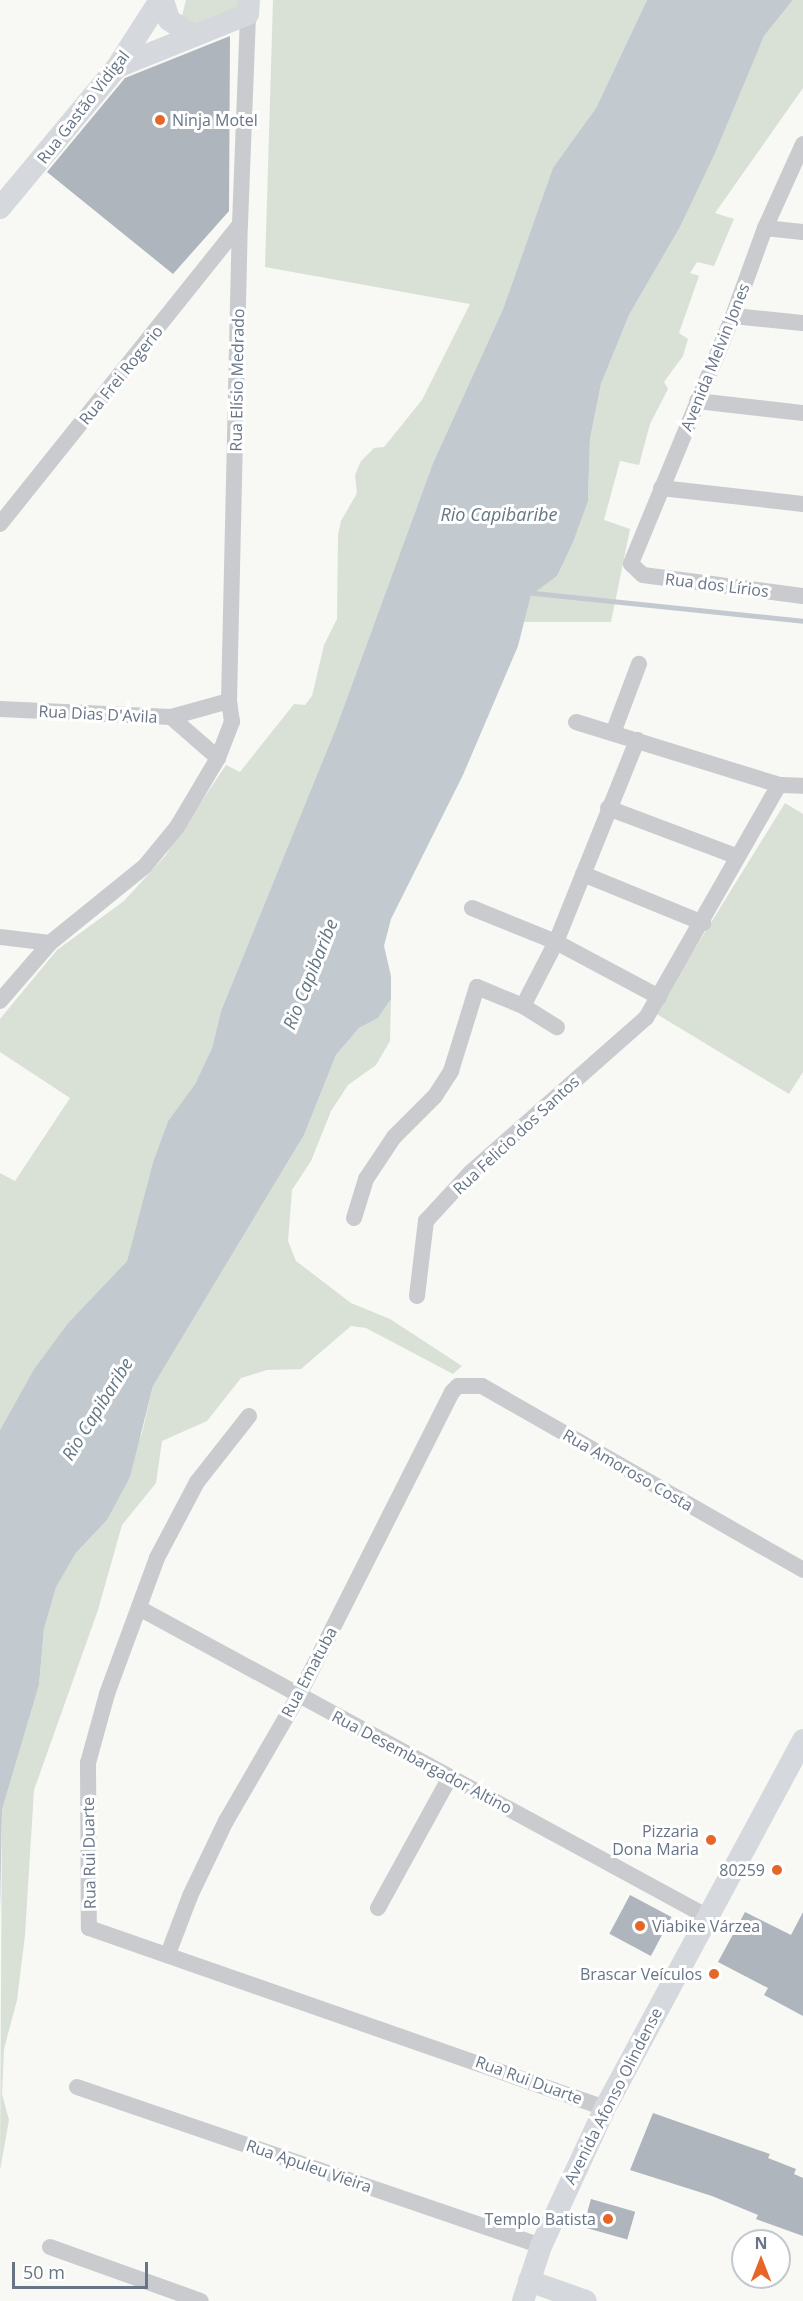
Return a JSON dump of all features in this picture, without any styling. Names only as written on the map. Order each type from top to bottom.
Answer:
[{"type":"main road","name":"Rua Gastão Vidigal","points":[[162,0],[169,20],[192,35]]},
{"type":"main road","name":"Rua Gastão Vidigal","points":[[0,208],[117,67],[162,0]]},
{"type":"main road","points":[[117,67],[192,35],[249,7]]},
{"type":"main road","name":"Avenida Afonso Olindense","points":[[526,2291],[541,2246],[605,2108],[706,1916],[803,1740]]},
{"type":"main road","points":[[526,2291],[586,2301]]},
{"type":"street","name":"Rua Elísio Medrado","points":[[0,1001],[50,943],[145,866],[177,827],[218,758],[232,722],[229,701],[240,224],[249,7]]},
{"type":"street","name":"Avenida Melvin Jones","points":[[633,570],[631,559],[733,316],[765,228],[803,144]]},
{"type":"street","name":"Rua Frei Rogerio","points":[[0,524],[240,224]]},
{"type":"street","points":[[765,228],[803,232]]},
{"type":"street","points":[[733,316],[803,323]]},
{"type":"street","points":[[697,401],[803,412]]},
{"type":"street","points":[[661,488],[803,504]]},
{"type":"street","name":"Rua dos Lírios","points":[[633,570],[643,575],[803,596]]},
{"type":"street","points":[[613,733],[639,664]]},
{"type":"street","name":"Rua Dias D'Avila","points":[[0,709],[171,717],[229,701]]},
{"type":"street","points":[[171,717],[218,758]]},
{"type":"street","points":[[576,722],[779,785],[803,786]]},
{"type":"street","points":[[523,1006],[556,942],[637,740]]},
{"type":"street","name":"Rua Felicio dos Santos","points":[[417,1296],[426,1221],[487,1157],[633,1031],[659,997],[703,923],[736,856],[779,785]]},
{"type":"street","points":[[608,808],[736,856]]},
{"type":"street","points":[[583,874],[703,923]]},
{"type":"street","points":[[472,908],[556,942],[659,997]]},
{"type":"street","points":[[0,937],[50,943]]},
{"type":"street","points":[[354,1218],[366,1179],[394,1137],[435,1096],[452,1071],[477,987],[523,1006],[557,1027]]},
{"type":"street","name":"Rua Amoroso Costa","points":[[452,1392],[465,1384],[482,1386],[803,1570]]},
{"type":"street","name":"Rua Ematuba","points":[[168,1954],[190,1896],[226,1821],[298,1695],[452,1392]]},
{"type":"street","name":"Rua Rui Duarte","points":[[249,1416],[196,1482],[157,1558],[107,1694],[88,1763],[89,1928],[605,2108]]},
{"type":"street","name":"Rua Desembargador Altino","points":[[139,1608],[706,1916]]},
{"type":"street","points":[[378,1908],[450,1777]]},
{"type":"street","name":"Rua Apuleu Vieira","points":[[77,2087],[541,2246]]},
{"type":"street","points":[[50,2247],[201,2301]]},
{"type":"shaded area","points":[[186,0],[244,0],[245,3],[199,28],[182,16]]},
{"type":"shaded area","points":[[273,0],[647,0],[596,108],[553,169],[503,309],[433,463],[336,728],[221,1011],[212,1048],[195,1084],[168,1121],[153,1162],[127,1261],[68,1323],[34,1369],[0,1430],[0,1173],[15,1181],[70,1098],[0,1052],[0,1019],[57,950],[124,901],[165,856],[226,765],[240,772],[294,704],[305,705],[312,696],[324,645],[337,619],[338,535],[341,521],[357,493],[355,475],[361,461],[374,448],[384,447],[422,400],[470,304],[265,267]]},
{"type":"shaded area","points":[[793,0],[803,0],[803,88],[715,213],[734,219],[714,266],[697,262],[690,273],[699,276],[679,333],[688,339],[683,356],[664,382],[668,389],[650,424],[639,465],[620,461],[604,520],[630,529],[611,622],[524,622],[531,594],[557,576],[588,501],[590,439],[601,384],[629,315],[680,227],[764,36]]},
{"type":"shaded area","points":[[785,803],[803,814],[803,1072],[789,1094],[655,1013]]},
{"type":"shaded area","points":[[391,999],[390,1041],[376,1065],[348,1085],[331,1111],[311,1161],[292,1190],[288,1241],[296,1261],[351,1303],[390,1319],[462,1366],[453,1374],[366,1328],[351,1326],[301,1369],[267,1370],[241,1378],[207,1421],[162,1441],[156,1483],[122,1525],[98,1610],[34,1790],[25,1935],[17,2000],[4,2049],[2,2094],[9,2120],[0,2170],[2,1810],[39,1685],[44,1629],[56,1586],[76,1553],[107,1520],[142,1433],[153,1386],[304,1135],[336,1055],[359,1028],[378,1018]]},
{"type":"water","name":"Rio Capibaribe","points":[[647,0],[793,0],[764,36],[715,153],[680,227],[629,315],[601,384],[590,439],[588,501],[573,542],[557,576],[531,595],[518,646],[463,775],[391,919],[384,946],[391,976],[391,999],[378,1018],[359,1028],[336,1055],[304,1135],[153,1386],[130,1477],[107,1520],[76,1553],[56,1587],[44,1629],[39,1685],[2,1810],[0,1913],[0,1430],[34,1369],[68,1323],[127,1261],[153,1162],[168,1121],[195,1084],[212,1048],[221,1011],[336,728],[433,463],[503,309],[553,168],[596,108]]},
{"type":"building","name":"Ninja Motel","points":[[230,36],[229,211],[173,274],[47,172],[125,78]]},
{"type":"building","name":"Viabike Várzea","points":[[630,1895],[671,1917],[651,1956],[609,1934]]},
{"type":"building","points":[[745,1912],[791,1935],[803,1912],[803,2016],[764,1995],[768,1988],[718,1962]]},
{"type":"building","points":[[653,2113],[770,2154],[768,2158],[796,2169],[794,2174],[803,2178],[803,2236],[791,2232],[791,2229],[784,2229],[756,2219],[758,2215],[712,2196],[630,2170]]},
{"type":"building","name":"Templo Batista","points":[[591,2199],[635,2212],[627,2240],[583,2227]]},
{"type":"waterway","points":[[524,592],[803,621]]},
{"type":"place","name":"Ninja Motel","points":[[160,120]]},
{"type":"place","name":"Pizzaria Dona Maria","points":[[711,1840]]},
{"type":"place","name":"80259","points":[[777,1870]]},
{"type":"place","name":"Viabike Várzea","points":[[640,1926]]},
{"type":"place","name":"Brascar Veículos","points":[[714,1974]]},
{"type":"place","name":"Templo Batista","points":[[608,2219]]}]
